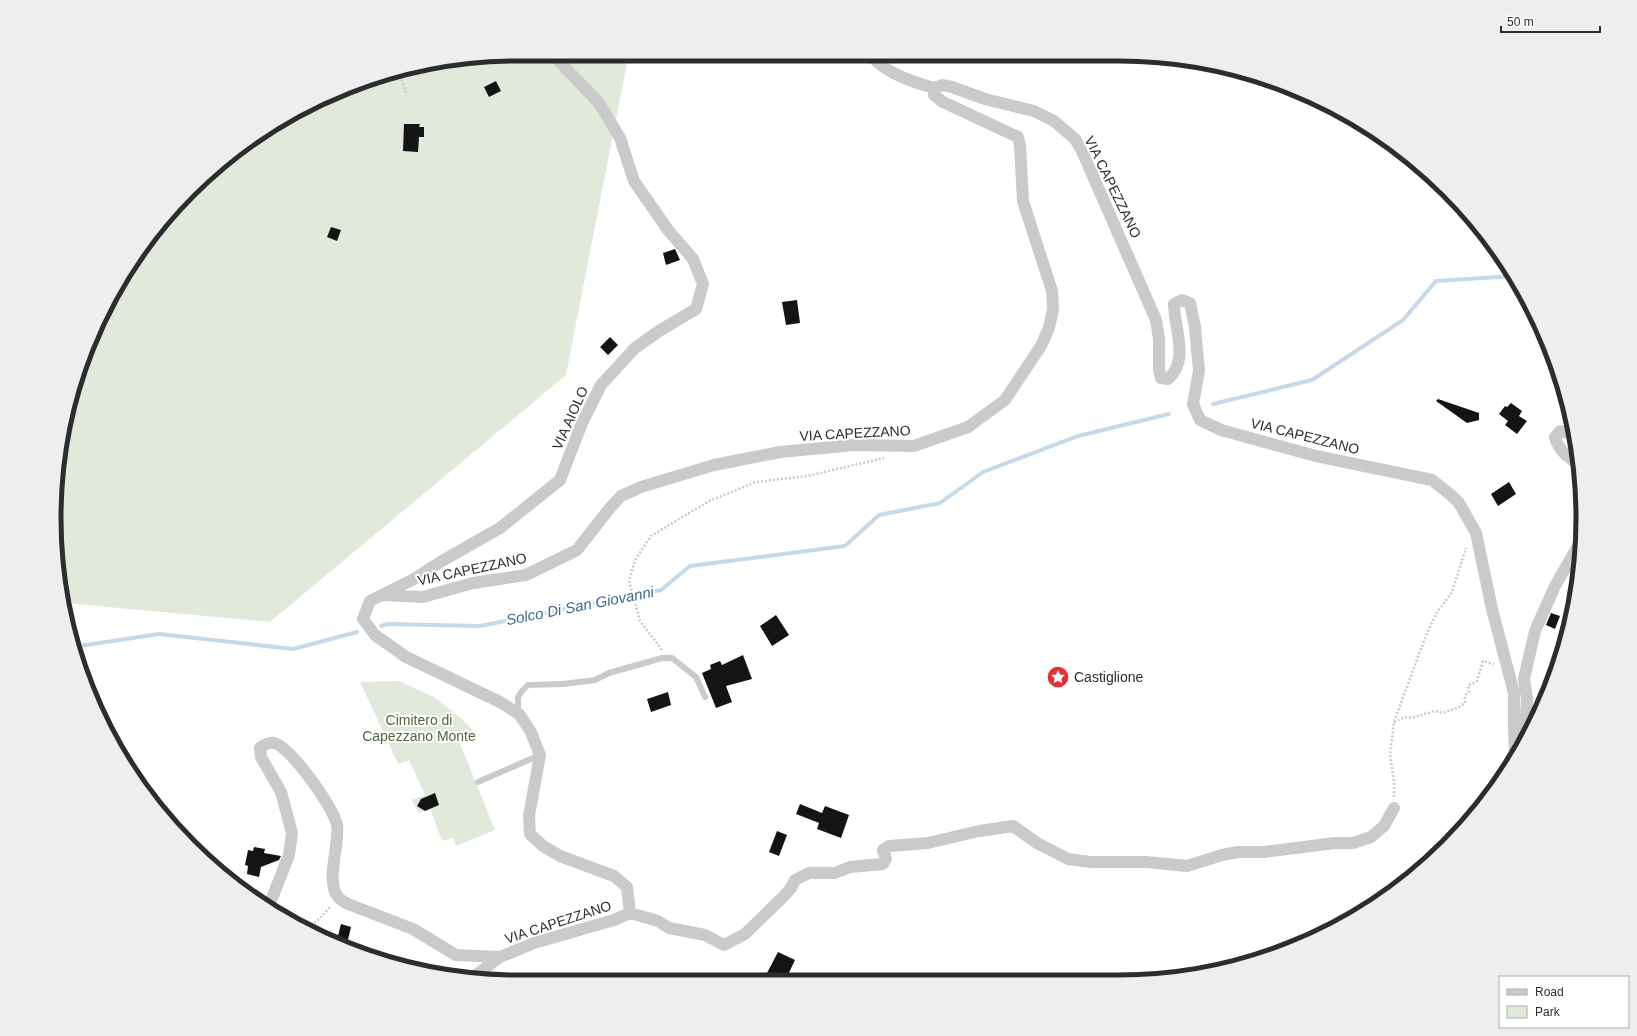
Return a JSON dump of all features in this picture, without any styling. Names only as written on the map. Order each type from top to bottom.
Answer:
[{"type":"street","name":"VIA AIOLO","points":[[383,595],[414,579],[442,561],[500,528],[560,480],[582,423],[602,385],[635,348],[659,331],[696,309],[703,284],[693,259],[668,230],[634,181],[620,138],[599,103],[559,61]]},
{"type":"street","points":[[876,61],[879,65],[913,82],[934,88]]},
{"type":"street","name":"VIA CAPEZZANO","points":[[383,595],[423,597],[473,583],[526,575],[578,550],[609,509],[622,496],[714,465],[780,452],[854,445],[914,446],[968,427],[1005,400],[1041,346],[1049,328],[1053,309],[1052,291],[1024,201],[1018,137],[943,102],[934,95],[934,88],[942,85],[986,99],[1034,111],[1054,121],[1075,139],[1128,253],[1156,320],[1159,339],[1159,370],[1161,378],[1168,379],[1175,373],[1180,358],[1174,304],[1182,300],[1190,303],[1195,327],[1199,372],[1193,404],[1200,420],[1221,430],[1316,456],[1432,480],[1459,503],[1476,533],[1492,609],[1514,693],[1514,728]]},
{"type":"street","points":[[1568,433],[1560,431],[1555,437],[1557,445],[1564,454],[1572,460]]},
{"type":"street","points":[[1515,747],[1514,728],[1520,730],[1524,724],[1527,698],[1524,679],[1535,631],[1555,586],[1575,552]]},
{"type":"street","points":[[383,595],[370,601],[363,619],[375,635],[406,657],[500,702],[518,714],[531,732],[540,755]]},
{"type":"street","points":[[271,902],[289,855],[292,833],[281,792],[261,757],[260,748],[265,744],[274,743],[286,750],[309,777],[334,815],[337,826],[332,873],[336,893],[339,898]]},
{"type":"street","name":"VIA CAPEZZANO","points":[[479,973],[500,957],[534,943],[614,920],[630,913],[627,887],[614,876],[560,856],[543,846],[530,834],[529,816],[540,755]]},
{"type":"street","points":[[630,913],[658,921],[669,928],[705,935],[724,945],[745,934],[783,897],[795,880],[809,874],[835,873],[850,867],[882,864],[886,858],[883,850],[889,846],[928,843],[979,831],[1013,826],[1037,842],[1068,859],[1090,862],[1146,862],[1187,866],[1222,855],[1238,852],[1264,852],[1335,842],[1353,843],[1372,837],[1384,826],[1394,808]]},
{"type":"street","name":"VIA CAPEZZANO","points":[[339,898],[348,904],[413,929],[456,955],[500,957]]},
{"type":"lane","points":[[518,714],[518,697],[528,685],[563,684],[595,680],[609,673],[662,658],[672,658],[696,677],[705,697]]},
{"type":"lane","points":[[478,782],[540,755]]},
{"type":"path","points":[[401,77],[408,95]]},
{"type":"path","points":[[117,298],[138,264]]},
{"type":"path","points":[[662,658],[663,652],[640,621],[630,581],[634,560],[651,536],[709,501],[756,482],[807,476],[889,456]]},
{"type":"path","points":[[1394,808],[1394,781],[1390,755],[1394,722],[1436,614],[1452,592],[1467,544]]},
{"type":"path","points":[[311,925],[339,898]]},
{"type":"green space","points":[[518,61],[627,61],[566,375],[270,622],[69,603],[62,548],[61,518],[65,458],[70,429],[85,371],[108,316],[122,289],[155,240],[174,217],[217,174],[264,138],[289,122],[316,108],[371,85],[429,70],[458,65]]},
{"type":"green space","name":"Cimitero di Capezzano Monte","points":[[399,681],[434,697],[462,719],[476,734],[459,741],[495,830],[456,846],[453,838],[442,841],[430,808],[419,813],[412,800],[425,795],[409,760],[398,764],[360,682]]},
{"type":"building","points":[[496,81],[501,91],[489,97],[484,87]]},
{"type":"building","points":[[404,124],[420,124],[419,127],[424,127],[424,137],[419,137],[418,152],[403,151]]},
{"type":"building","points":[[331,227],[341,230],[337,241],[327,237]]},
{"type":"building","points":[[675,249],[680,260],[666,265],[663,253]]},
{"type":"building","points":[[797,300],[800,323],[786,325],[782,302]]},
{"type":"building","points":[[610,337],[618,345],[608,355],[600,347]]},
{"type":"building","points":[[1438,399],[1479,413],[1479,420],[1467,423],[1436,401]]},
{"type":"building","points":[[1511,403],[1522,411],[1519,416],[1527,421],[1517,434],[1505,425],[1508,421],[1499,414],[1505,406],[1507,407]]},
{"type":"building","points":[[1509,482],[1516,494],[1498,506],[1491,494]]},
{"type":"building","points":[[1551,613],[1560,616],[1555,629],[1546,625]]},
{"type":"building","points":[[776,615],[789,635],[772,646],[760,626]]},
{"type":"building","points":[[743,655],[752,679],[726,686],[732,702],[716,708],[702,673],[711,669],[710,665],[720,661],[722,665]]},
{"type":"building","points":[[668,692],[671,705],[651,712],[647,699]]},
{"type":"building","points":[[435,793],[439,805],[425,811],[417,806],[421,799]]},
{"type":"building","points":[[800,804],[822,813],[825,806],[849,815],[841,838],[817,829],[819,823],[796,814]]},
{"type":"building","points":[[777,831],[787,835],[779,856],[769,852]]},
{"type":"building","points":[[254,847],[265,849],[264,853],[281,856],[279,860],[261,867],[259,877],[247,874],[248,866],[245,865],[248,850],[253,851]]},
{"type":"building","points":[[341,924],[351,927],[347,942],[338,938]]},
{"type":"building","points":[[778,952],[795,960],[788,975],[771,975],[767,973]]},
{"type":"waterway","name":"Solco Di San Giovanni","points":[[1213,404],[1312,380],[1403,320],[1436,281],[1507,276]]},
{"type":"waterway","name":"Solco Di San Giovanni","points":[[381,626],[388,624],[480,626],[661,590],[690,566],[845,546],[879,515],[940,503],[983,472],[1078,436],[1169,414]]},
{"type":"waterway","name":"Solco Di San Giovanni","points":[[80,646],[159,634],[293,649],[357,632]]},
{"type":"place","name":"Castiglione","points":[[1058,677]]}]
